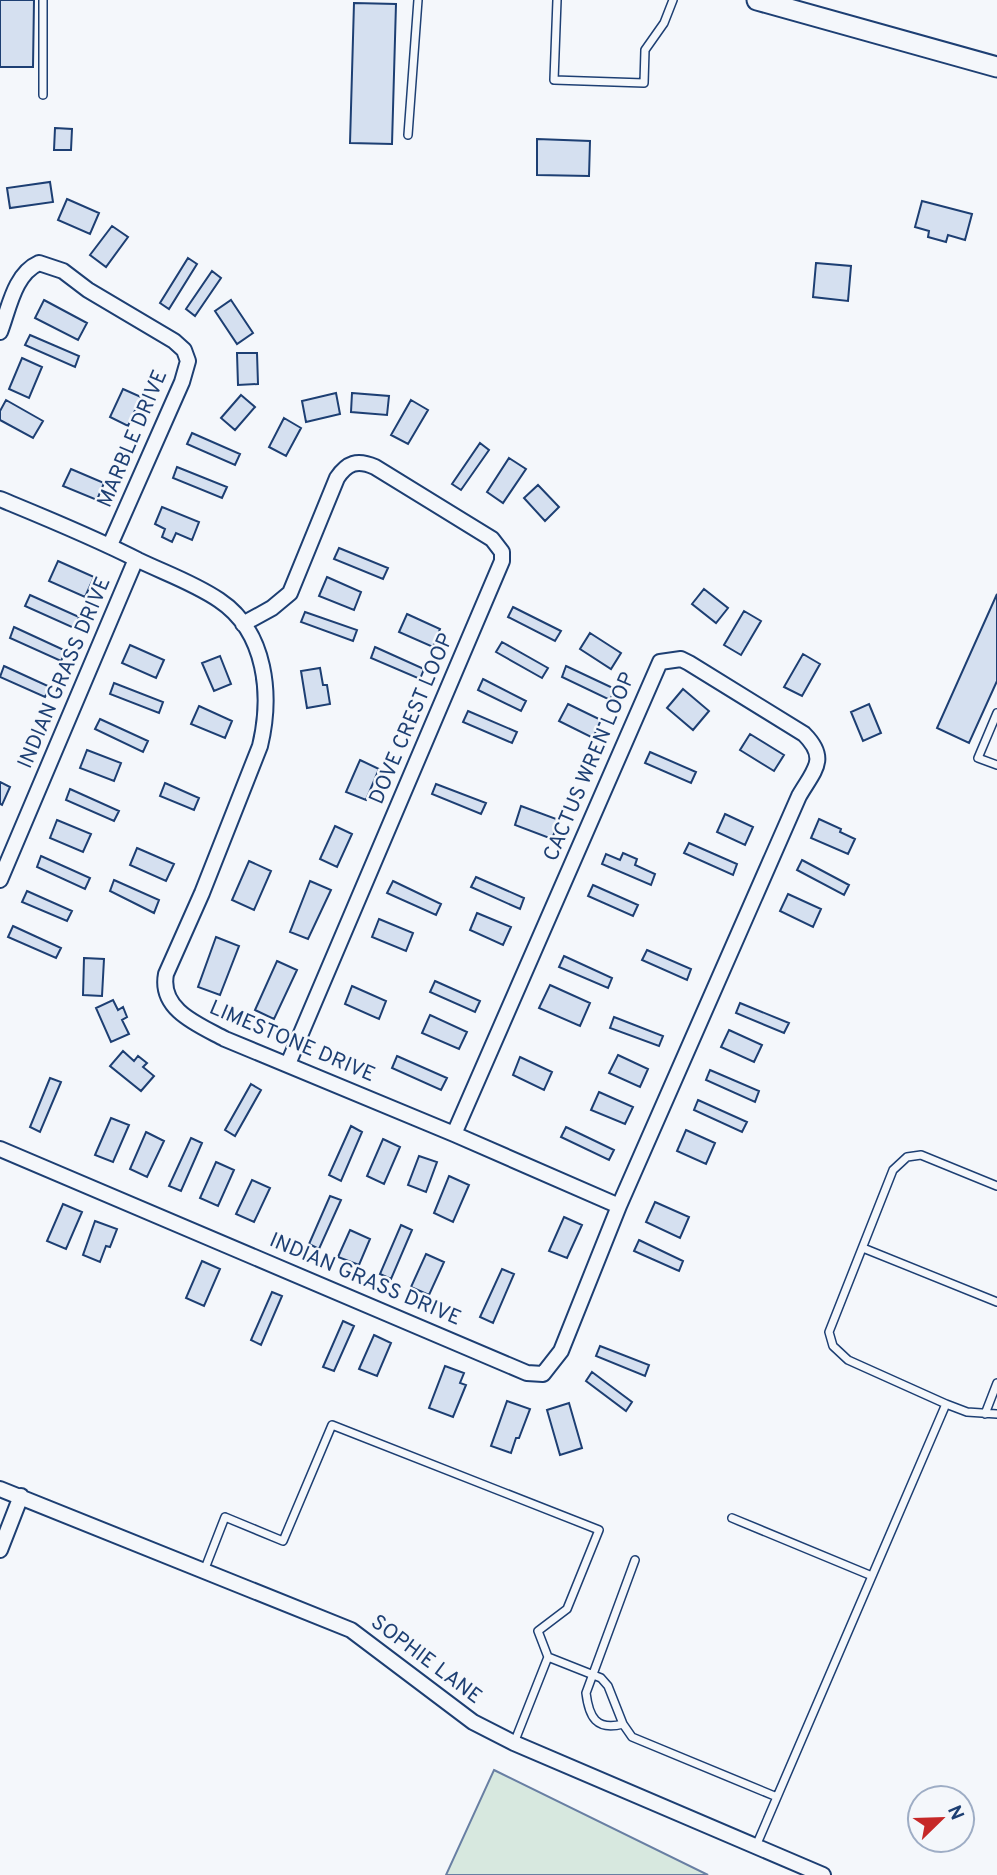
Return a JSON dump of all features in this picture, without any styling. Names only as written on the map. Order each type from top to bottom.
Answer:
[{"type":"main road","points":[[757,0],[997,67]]},
{"type":"street","name":"MARBLE DRIVE","points":[[0,332],[19,279],[39,263],[63,271],[184,350],[188,360],[182,382],[110,545]]},
{"type":"street","name":"DOVE CREST LOOP","points":[[243,624],[272,608],[290,593],[337,478],[341,471],[357,461],[374,467],[492,539],[502,552],[502,561],[288,1064]]},
{"type":"street","name":"LIMESTONE DRIVE","points":[[0,499],[110,545],[223,602],[243,624],[265,673],[265,726],[260,746],[166,974],[163,986],[173,1006],[196,1024],[619,1206]]},
{"type":"street","name":"INDIAN GRASS DRIVE","points":[[0,880],[136,559]]},
{"type":"street","name":"CACTUS WREN LOOP","points":[[454,1134],[656,666],[668,659],[681,659],[804,734],[817,750],[818,760],[799,796],[619,1206]]},
{"type":"street","name":"INDIAN GRASS DRIVE","points":[[0,1149],[534,1375],[543,1374],[561,1351],[619,1206]]},
{"type":"street","name":"SOPHIE LANE","points":[[0,1489],[351,1630],[473,1722],[513,1743],[823,1875]]},
{"type":"street","points":[[0,1550],[22,1496]]},
{"type":"lane","points":[[43,0],[43,95]]},
{"type":"lane","points":[[408,135],[418,0]]},
{"type":"lane","points":[[557,0],[554,80],[644,83],[645,50],[664,23],[673,0]]},
{"type":"lane","points":[[997,713],[978,758],[997,765]]},
{"type":"lane","points":[[997,1186],[921,1155],[907,1157],[893,1170],[829,1332],[832,1346],[848,1360],[967,1412],[997,1414]]},
{"type":"lane","points":[[863,1248],[997,1302]]},
{"type":"lane","points":[[985,1414],[997,1383]]},
{"type":"lane","points":[[755,1846],[946,1404]]},
{"type":"lane","points":[[204,1571],[225,1517],[283,1541],[332,1425],[599,1530],[567,1609],[538,1631],[548,1657],[513,1743]]},
{"type":"lane","points":[[732,1518],[872,1576]]},
{"type":"lane","points":[[622,1724],[610,1728],[600,1724],[588,1710],[586,1693],[635,1560]]},
{"type":"lane","points":[[548,1657],[601,1678],[608,1686],[622,1724],[632,1737],[777,1797]]},
{"type":"shaded area","points":[[494,1770],[708,1875],[446,1875]]},
{"type":"building","points":[[0,0],[34,0],[33,67],[0,67]]},
{"type":"building","points":[[354,3],[396,4],[392,144],[350,143]]},
{"type":"building","points":[[55,128],[72,129],[71,150],[54,150]]},
{"type":"building","points":[[537,139],[590,141],[589,176],[537,175]]},
{"type":"building","points":[[50,182],[53,202],[10,208],[7,188]]},
{"type":"building","points":[[67,199],[99,213],[90,234],[58,220]]},
{"type":"building","points":[[922,201],[972,214],[965,240],[948,235],[946,242],[928,237],[929,231],[915,227]]},
{"type":"building","points":[[112,226],[128,237],[106,267],[90,255]]},
{"type":"building","points":[[188,258],[197,264],[169,309],[160,303]]},
{"type":"building","points":[[816,263],[851,266],[848,301],[813,297]]},
{"type":"building","points":[[212,271],[221,278],[195,316],[186,309]]},
{"type":"building","points":[[44,300],[87,323],[78,340],[35,318]]},
{"type":"building","points":[[231,300],[253,333],[237,344],[215,311]]},
{"type":"building","points":[[30,335],[79,356],[75,367],[25,345]]},
{"type":"building","points":[[237,353],[257,353],[258,384],[238,385]]},
{"type":"building","points":[[22,358],[42,367],[29,398],[9,389]]},
{"type":"building","points":[[123,389],[141,397],[128,426],[110,417]]},
{"type":"building","points":[[336,393],[340,414],[306,422],[302,401]]},
{"type":"building","points":[[352,393],[389,396],[387,415],[351,412]]},
{"type":"building","points":[[241,395],[255,407],[235,430],[221,418]]},
{"type":"building","points":[[6,400],[43,421],[33,438],[0,420],[0,411]]},
{"type":"building","points":[[411,400],[428,410],[408,444],[391,435]]},
{"type":"building","points":[[284,418],[301,428],[286,456],[269,447]]},
{"type":"building","points":[[192,433],[240,454],[235,465],[187,444]]},
{"type":"building","points":[[480,443],[489,450],[461,490],[452,484]]},
{"type":"building","points":[[509,458],[526,469],[503,503],[487,492]]},
{"type":"building","points":[[177,467],[227,487],[222,498],[173,478]]},
{"type":"building","points":[[71,469],[104,483],[97,500],[63,486]]},
{"type":"building","points":[[538,485],[559,507],[545,521],[524,498]]},
{"type":"building","points":[[162,507],[199,522],[192,540],[176,533],[172,542],[162,537],[165,529],[155,524]]},
{"type":"building","points":[[339,548],[388,568],[383,579],[334,559]]},
{"type":"building","points":[[58,561],[94,577],[85,597],[49,581]]},
{"type":"building","points":[[327,577],[361,592],[354,610],[319,596]]},
{"type":"building","points":[[704,589],[728,608],[716,623],[692,604]]},
{"type":"building","points":[[997,594],[997,681],[969,743],[937,728]]},
{"type":"building","points":[[30,595],[79,617],[74,628],[25,606]]},
{"type":"building","points":[[513,607],[561,631],[555,641],[508,617]]},
{"type":"building","points":[[744,611],[761,621],[741,655],[724,645]]},
{"type":"building","points":[[305,612],[357,630],[353,641],[301,622]]},
{"type":"building","points":[[407,614],[440,629],[433,647],[399,632]]},
{"type":"building","points":[[14,627],[66,651],[61,661],[10,638]]},
{"type":"building","points":[[590,633],[621,653],[611,669],[580,649]]},
{"type":"building","points":[[502,642],[548,668],[542,678],[496,652]]},
{"type":"building","points":[[130,645],[164,660],[156,678],[122,663]]},
{"type":"building","points":[[375,647],[424,669],[420,679],[371,658]]},
{"type":"building","points":[[803,654],[820,664],[802,696],[784,687]]},
{"type":"building","points":[[220,656],[231,684],[214,691],[202,663]]},
{"type":"building","points":[[4,666],[50,687],[45,697],[0,677]]},
{"type":"building","points":[[566,666],[615,689],[610,700],[562,677]]},
{"type":"building","points":[[320,668],[323,685],[327,685],[330,704],[307,708],[301,671]]},
{"type":"building","points":[[483,679],[526,701],[521,711],[478,690]]},
{"type":"building","points":[[114,683],[163,702],[159,713],[110,694]]},
{"type":"building","points":[[683,689],[709,711],[693,730],[667,708]]},
{"type":"building","points":[[568,704],[601,720],[593,738],[559,721]]},
{"type":"building","points":[[869,704],[881,733],[863,741],[851,712]]},
{"type":"building","points":[[199,706],[232,721],[225,738],[191,724]]},
{"type":"building","points":[[468,711],[517,732],[512,743],[463,722]]},
{"type":"building","points":[[100,719],[148,741],[143,752],[95,729]]},
{"type":"building","points":[[750,734],[784,755],[774,771],[740,750]]},
{"type":"building","points":[[87,750],[121,763],[114,781],[80,768]]},
{"type":"building","points":[[650,752],[696,772],[691,783],[645,763]]},
{"type":"building","points":[[360,760],[379,769],[366,800],[346,792]]},
{"type":"building","points":[[0,782],[10,787],[2,805],[0,804]]},
{"type":"building","points":[[165,783],[199,798],[194,810],[160,796]]},
{"type":"building","points":[[436,784],[486,803],[481,814],[432,794]]},
{"type":"building","points":[[70,789],[119,811],[114,821],[66,800]]},
{"type":"building","points":[[521,806],[559,820],[552,839],[515,825]]},
{"type":"building","points":[[725,814],[753,827],[745,845],[717,832]]},
{"type":"building","points":[[819,819],[855,839],[848,854],[811,838]]},
{"type":"building","points":[[57,820],[91,834],[83,852],[50,838]]},
{"type":"building","points":[[335,826],[352,834],[337,867],[320,859]]},
{"type":"building","points":[[689,843],[737,864],[733,875],[684,853]]},
{"type":"building","points":[[137,848],[174,864],[166,881],[130,865]]},
{"type":"building","points":[[623,853],[637,859],[635,865],[655,874],[651,885],[602,864],[606,854],[620,860]]},
{"type":"building","points":[[41,856],[90,878],[85,889],[37,867]]},
{"type":"building","points":[[802,860],[849,885],[844,895],[797,870]]},
{"type":"building","points":[[249,861],[271,871],[254,910],[232,900]]},
{"type":"building","points":[[476,877],[524,898],[520,909],[471,887]]},
{"type":"building","points":[[114,880],[159,900],[154,913],[110,891]]},
{"type":"building","points":[[310,881],[331,890],[308,939],[290,932]]},
{"type":"building","points":[[393,881],[441,904],[436,915],[387,893]]},
{"type":"building","points":[[593,885],[638,905],[633,916],[588,896]]},
{"type":"building","points":[[27,891],[72,911],[67,921],[22,902]]},
{"type":"building","points":[[788,894],[821,909],[813,927],[780,911]]},
{"type":"building","points":[[477,913],[511,927],[503,945],[470,930]]},
{"type":"building","points":[[379,919],[413,933],[406,951],[372,937]]},
{"type":"building","points":[[13,926],[61,948],[56,958],[8,937]]},
{"type":"building","points":[[216,937],[239,946],[220,995],[198,987]]},
{"type":"building","points":[[647,950],[691,969],[687,980],[642,960]]},
{"type":"building","points":[[564,956],[612,978],[608,988],[559,967]]},
{"type":"building","points":[[84,958],[104,959],[102,996],[83,995]]},
{"type":"building","points":[[277,961],[297,970],[274,1019],[255,1010]]},
{"type":"building","points":[[435,981],[480,1001],[475,1012],[430,992]]},
{"type":"building","points":[[550,985],[590,1003],[580,1026],[539,1008]]},
{"type":"building","points":[[352,986],[386,1001],[379,1019],[345,1004]]},
{"type":"building","points":[[113,1000],[118,1010],[123,1007],[127,1017],[122,1020],[129,1034],[111,1042],[96,1008]]},
{"type":"building","points":[[740,1003],[789,1023],[784,1033],[736,1013]]},
{"type":"building","points":[[430,1015],[467,1032],[459,1049],[422,1033]]},
{"type":"building","points":[[614,1017],[663,1036],[659,1046],[610,1028]]},
{"type":"building","points":[[729,1030],[762,1045],[754,1062],[721,1047]]},
{"type":"building","points":[[123,1051],[134,1061],[138,1056],[147,1063],[143,1067],[154,1076],[141,1091],[110,1066]]},
{"type":"building","points":[[618,1055],[648,1069],[640,1087],[609,1073]]},
{"type":"building","points":[[397,1056],[447,1078],[441,1090],[392,1068]]},
{"type":"building","points":[[520,1057],[552,1072],[544,1090],[513,1075]]},
{"type":"building","points":[[710,1070],[759,1091],[755,1102],[706,1080]]},
{"type":"building","points":[[50,1078],[61,1082],[40,1132],[30,1127]]},
{"type":"building","points":[[251,1084],[261,1090],[235,1136],[225,1130]]},
{"type":"building","points":[[599,1092],[633,1107],[625,1124],[591,1110]]},
{"type":"building","points":[[698,1100],[747,1122],[742,1132],[694,1110]]},
{"type":"building","points":[[111,1118],[129,1125],[113,1162],[95,1155]]},
{"type":"building","points":[[351,1126],[362,1132],[341,1181],[329,1175]]},
{"type":"building","points":[[566,1127],[614,1150],[609,1160],[561,1137]]},
{"type":"building","points":[[686,1130],[715,1143],[706,1164],[677,1151]]},
{"type":"building","points":[[146,1132],[164,1141],[147,1177],[130,1169]]},
{"type":"building","points":[[191,1138],[202,1143],[181,1191],[169,1186]]},
{"type":"building","points":[[383,1139],[400,1147],[384,1184],[367,1176]]},
{"type":"building","points":[[419,1156],[437,1162],[426,1192],[408,1185]]},
{"type":"building","points":[[216,1162],[234,1170],[218,1206],[200,1198]]},
{"type":"building","points":[[449,1176],[469,1185],[453,1222],[434,1213]]},
{"type":"building","points":[[252,1180],[270,1188],[254,1222],[236,1214]]},
{"type":"building","points":[[330,1196],[341,1200],[319,1249],[309,1244]]},
{"type":"building","points":[[655,1202],[689,1217],[680,1238],[646,1222]]},
{"type":"building","points":[[63,1204],[82,1212],[66,1249],[47,1241]]},
{"type":"building","points":[[564,1217],[582,1225],[567,1258],[549,1251]]},
{"type":"building","points":[[95,1221],[117,1229],[100,1262],[83,1255]]},
{"type":"building","points":[[401,1225],[412,1230],[391,1279],[380,1274]]},
{"type":"building","points":[[350,1230],[370,1239],[359,1265],[338,1257]]},
{"type":"building","points":[[639,1240],[683,1261],[679,1271],[634,1251]]},
{"type":"building","points":[[426,1254],[444,1262],[429,1295],[411,1287]]},
{"type":"building","points":[[202,1261],[220,1269],[204,1306],[186,1298]]},
{"type":"building","points":[[502,1269],[514,1274],[493,1323],[480,1317]]},
{"type":"building","points":[[272,1292],[282,1296],[261,1345],[251,1340]]},
{"type":"building","points":[[343,1321],[354,1326],[334,1371],[323,1367]]},
{"type":"building","points":[[374,1335],[391,1343],[377,1376],[359,1369]]},
{"type":"building","points":[[600,1346],[649,1365],[645,1376],[596,1356]]},
{"type":"building","points":[[445,1366],[464,1373],[460,1383],[466,1385],[453,1417],[429,1408]]},
{"type":"building","points":[[592,1372],[632,1402],[626,1411],[586,1381]]},
{"type":"building","points":[[507,1401],[530,1409],[511,1453],[491,1446]]},
{"type":"building","points":[[569,1403],[582,1448],[560,1455],[547,1410]]}]
